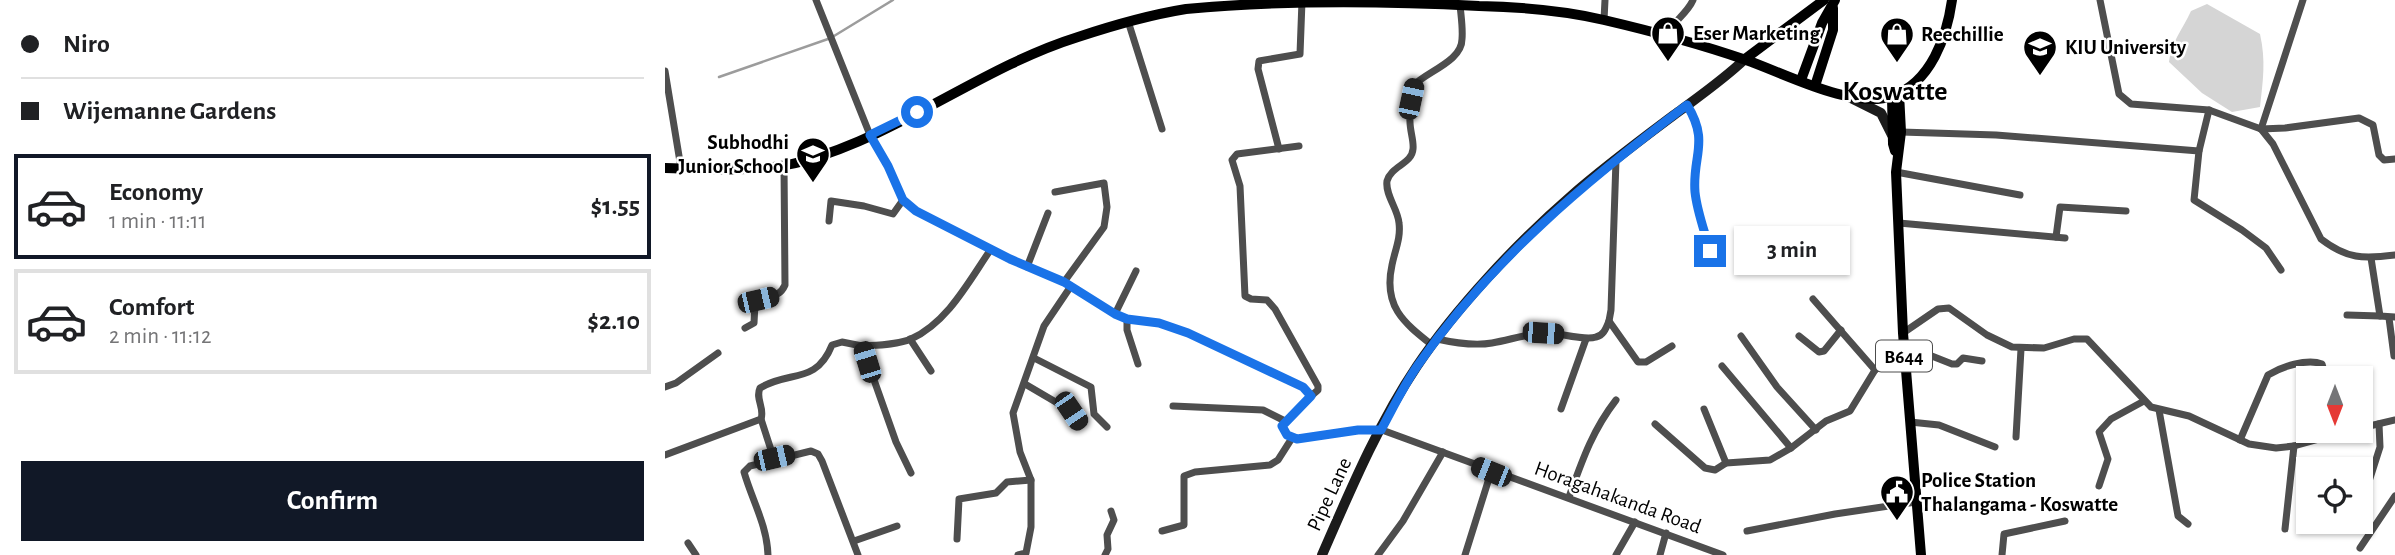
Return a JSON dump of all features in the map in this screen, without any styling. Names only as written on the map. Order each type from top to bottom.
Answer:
[{"type":"main road","points":[[665,168],[784,165],[829,153],[1034,54],[1073,38],[1128,21],[1210,6],[1302,0],[1549,10],[1604,20],[1745,59],[1815,86],[1849,97],[1871,100],[1896,95],[1930,66],[1946,29],[1952,0]]},
{"type":"main road","points":[[1745,59],[1831,3]]},
{"type":"main road","points":[[1801,80],[1831,3]]},
{"type":"main road","points":[[1815,86],[1833,30],[1831,3]]},
{"type":"main road","name":"B644","points":[[1896,95],[1896,172],[1903,339],[1921,555]]},
{"type":"street","points":[[816,0],[870,135],[903,200],[916,211],[1027,267],[1068,284],[1115,314],[1127,319],[1159,323],[1188,333],[1303,387],[1311,396]]},
{"type":"street","points":[[1279,149],[1258,69],[1259,61],[1300,54],[1302,0]]},
{"type":"street","points":[[1604,20],[1605,0]]},
{"type":"street","points":[[1665,37],[1671,25],[1690,7],[1693,0]]},
{"type":"street","points":[[2100,0],[2119,94],[2131,104],[2209,110],[2261,129],[2359,118],[2373,125],[2379,155],[2384,160],[2395,159]]},
{"type":"street","points":[[2261,129],[2303,0]]},
{"type":"street","points":[[1460,5],[1463,41],[1460,49],[1452,58],[1414,85],[1410,122],[1414,151],[1409,159],[1390,174],[1387,187],[1399,218],[1400,234],[1392,263],[1391,298],[1396,311],[1407,325],[1435,342],[1489,344],[1543,333],[1569,334],[1586,340],[1599,337],[1605,332],[1611,310],[1616,160]]},
{"type":"street","points":[[1128,21],[1163,129]]},
{"type":"street","name":"Pipe Lane","points":[[1321,555],[1381,430],[1416,368],[1435,342],[1522,243],[1570,197],[1730,74],[1745,59]]},
{"type":"street","points":[[665,71],[681,168]]},
{"type":"street","points":[[1849,97],[1881,113],[1897,134],[1996,135],[2199,151]]},
{"type":"street","points":[[1687,105],[1699,136],[1695,192],[1714,265]]},
{"type":"street","points":[[2209,110],[2199,151],[2194,200],[2266,248],[2281,270]]},
{"type":"street","points":[[2261,129],[2273,144],[2321,239],[2349,256],[2371,258],[2395,255]]},
{"type":"street","points":[[1299,146],[1237,154],[1232,160],[1240,186],[1243,283],[1247,298],[1267,300],[1275,309],[1318,386],[1318,390],[1285,421],[1283,429],[1292,438],[1317,438],[1358,430],[1381,430]]},
{"type":"street","points":[[745,328],[754,323],[755,303],[774,296],[785,285],[784,165]]},
{"type":"street","points":[[1896,172],[2020,195]]},
{"type":"street","points":[[1025,554],[1032,515],[1031,480],[1020,452],[1013,413],[1044,326],[1104,227],[1107,207],[1104,183],[1055,192]]},
{"type":"street","points":[[829,221],[831,201],[893,214],[903,200]]},
{"type":"street","points":[[2056,237],[2060,207],[2126,211]]},
{"type":"street","points":[[1027,267],[1048,213]]},
{"type":"street","points":[[1899,223],[2065,238]]},
{"type":"street","points":[[774,458],[761,419],[763,412],[757,396],[763,386],[805,374],[819,366],[827,359],[832,345],[837,342],[862,346],[895,343],[922,332],[952,307],[991,249]]},
{"type":"street","points":[[2371,258],[2380,316]]},
{"type":"street","points":[[1115,314],[1136,271]]},
{"type":"street","points":[[1813,299],[1875,370]]},
{"type":"street","points":[[1655,424],[1705,468],[1715,470],[1727,464],[1770,460],[1791,448],[1826,421],[1850,411],[1875,370],[1903,339],[1938,309],[1949,308],[1987,335],[2012,347],[2044,348],[2074,339],[2087,339],[2151,407],[2189,416],[2240,440],[2264,447],[2303,443]]},
{"type":"street","points":[[2347,315],[2392,318],[2394,356]]},
{"type":"street","points":[[1127,319],[1127,330],[1138,365]]},
{"type":"street","points":[[1609,321],[1638,362],[1646,362],[1672,346]]},
{"type":"street","points":[[1799,336],[1819,352],[1823,351],[1841,330]]},
{"type":"street","points":[[1741,336],[1777,387],[1816,430]]},
{"type":"street","points":[[910,339],[931,371]]},
{"type":"street","points":[[1903,339],[1952,364],[1957,364],[1963,358],[1982,361]]},
{"type":"street","points":[[1561,409],[1586,340]]},
{"type":"street","points":[[862,346],[896,442],[911,473]]},
{"type":"street","points":[[2016,437],[2021,349]]},
{"type":"street","points":[[665,387],[676,383],[718,353]]},
{"type":"street","points":[[1034,358],[1091,387],[1094,414],[1107,427]]},
{"type":"street","points":[[2240,440],[2268,375],[2278,369],[2315,361],[2323,366]]},
{"type":"street","points":[[1722,366],[1791,448]]},
{"type":"street","points":[[1025,384],[1071,411],[1080,423]]},
{"type":"street","points":[[1569,497],[1589,442],[1600,421],[1616,400]]},
{"type":"street","points":[[2098,486],[2108,459],[2099,432],[2111,419],[2144,401]]},
{"type":"street","points":[[1173,406],[1263,411],[1285,421]]},
{"type":"street","points":[[1704,409],[1727,464]]},
{"type":"street","points":[[2159,410],[2178,516],[2188,524]]},
{"type":"street","points":[[665,455],[761,419]]},
{"type":"street","points":[[2373,425],[2395,420]]},
{"type":"street","points":[[1910,422],[1939,425],[1995,447]]},
{"type":"street","points":[[2373,469],[2380,447],[2379,424]]},
{"type":"street","name":"Horagahakanda Road","points":[[1381,430],[1723,555]]},
{"type":"street","points":[[1162,531],[1184,525],[1184,476],[1195,472],[1270,465],[1278,460],[1292,438]]},
{"type":"street","points":[[2285,529],[2294,446]]},
{"type":"street","points":[[768,555],[764,525],[744,472],[750,466],[774,458],[805,452],[818,454],[859,555]]},
{"type":"street","points":[[1378,555],[1403,521],[1443,452]]},
{"type":"street","points":[[1465,555],[1491,472]]},
{"type":"street","points":[[957,539],[959,499],[992,495],[1007,482],[1031,480]]},
{"type":"street","points":[[2360,548],[2395,496]]},
{"type":"street","points":[[1747,531],[1916,502]]},
{"type":"street","points":[[1105,555],[1108,549],[1107,535],[1114,520],[1111,510]]},
{"type":"street","points":[[2002,555],[2004,534],[2065,521]]},
{"type":"street","points":[[1616,555],[1635,522]]},
{"type":"street","points":[[854,541],[897,526]]},
{"type":"street","points":[[1660,555],[1666,533]]},
{"type":"street","points":[[688,543],[696,555]]},
{"type":"shaded area","points":[[2207,4],[2260,34],[2263,79],[2260,107],[2232,112],[2202,93],[2169,62],[2175,42],[2191,11]]},
{"type":"waterway","points":[[834,36],[893,0]]},
{"type":"waterway","points":[[719,77],[828,39]]},
{"type":"place","name":"Eser Marketing","points":[[1668,63]]},
{"type":"place","name":"Reechillie","points":[[1897,64]]},
{"type":"place","name":"KIU University","points":[[2040,77]]},
{"type":"place","name":"Subhodhi Junior School","points":[[813,184]]},
{"type":"place","name":"Police Station Thalangama - Koswatte","points":[[1897,522]]},
{"type":"district","name":"Koswatte","points":[[1895,90]]},
{"type":"route","points":[[917,112],[870,135],[903,200],[935,221],[1010,259],[1064,282],[1115,314],[1127,319],[1159,323],[1188,333],[1303,387],[1311,396],[1282,426],[1287,435],[1297,439],[1358,430],[1381,430],[1432,345],[1503,263],[1570,197],[1687,105],[1699,136],[1695,192],[1710,251]]}]
